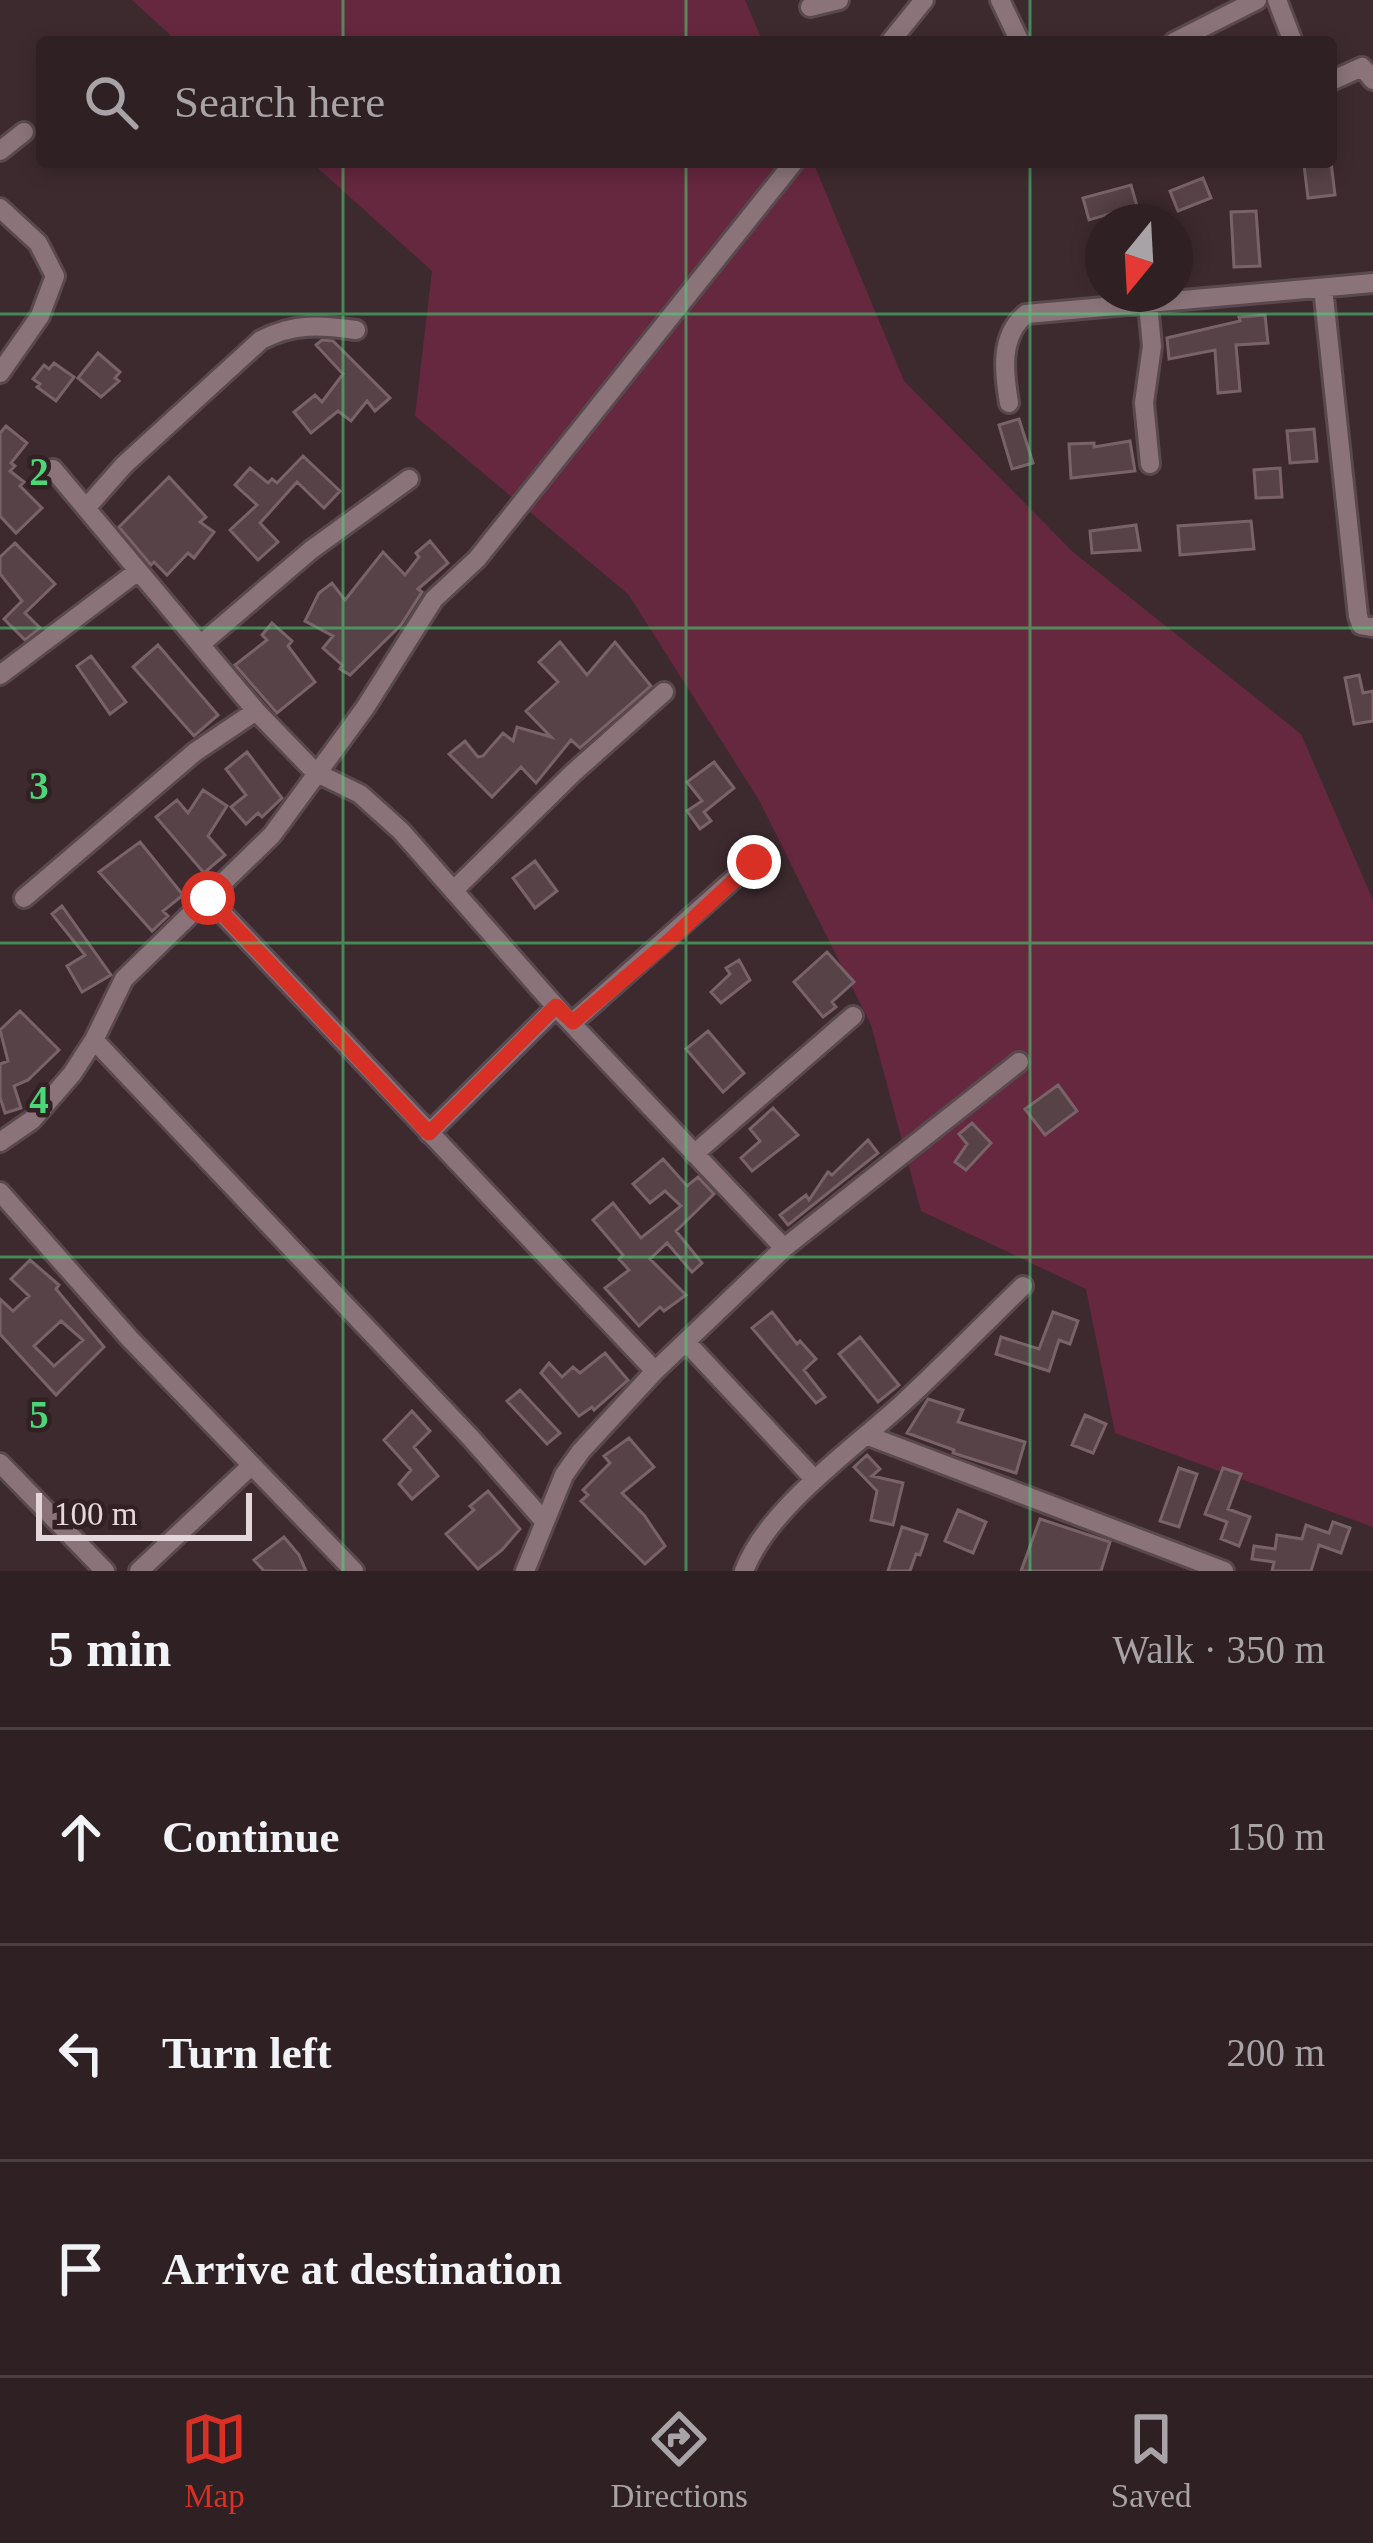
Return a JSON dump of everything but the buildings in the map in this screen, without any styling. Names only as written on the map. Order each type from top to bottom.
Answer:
[{"type":"street","points":[[810,7],[839,0]]},
{"type":"street","points":[[895,36],[923,0]]},
{"type":"street","points":[[1000,0],[1017,36]]},
{"type":"street","points":[[1186,36],[1257,0]]},
{"type":"street","points":[[1277,0],[1291,36]]},
{"type":"street","points":[[1337,78],[1362,67],[1373,80]]},
{"type":"street","points":[[0,151],[24,132]]},
{"type":"street","points":[[0,1142],[32,1120],[72,1074],[124,980],[272,835],[364,708],[434,599],[477,559],[789,168]]},
{"type":"street","points":[[0,208],[38,243],[55,276],[40,316],[0,373]]},
{"type":"street","points":[[1193,300],[1373,283]]},
{"type":"street","points":[[1323,288],[1358,616],[1361,625],[1373,627]]},
{"type":"street","points":[[1010,403],[1004,371],[1010,331],[1026,314],[1085,309]]},
{"type":"street","points":[[1149,312],[1152,346],[1144,403],[1150,464]]},
{"type":"street","points":[[87,507],[124,465],[261,340],[311,324],[356,330]]},
{"type":"street","points":[[52,469],[256,711],[315,772],[360,794],[784,1248]]},
{"type":"street","points":[[201,644],[311,550],[410,479]]},
{"type":"street","points":[[0,675],[138,571]]},
{"type":"street","points":[[454,890],[544,800],[664,692]]},
{"type":"street","points":[[24,898],[195,752],[256,711]]},
{"type":"street","points":[[573,1022],[754,862]]},
{"type":"street","points":[[208,898],[655,1371]]},
{"type":"street","points":[[429,1133],[556,1006]]},
{"type":"street","points":[[694,1154],[853,1016]]},
{"type":"street","points":[[94,1040],[545,1522]]},
{"type":"street","points":[[525,1571],[564,1475],[580,1451],[655,1371],[784,1248],[1019,1062]]},
{"type":"street","points":[[0,1192],[130,1339],[354,1571]]},
{"type":"street","points":[[744,1571],[764,1534],[814,1480],[1023,1286]]},
{"type":"street","points":[[686,1342],[814,1480]]},
{"type":"street","points":[[866,1435],[1224,1571]]},
{"type":"street","points":[[139,1571],[252,1465]]},
{"type":"street","points":[[4,1474],[106,1571]]},
{"type":"shaded area","points":[[132,0],[745,0],[760,36],[171,36]]},
{"type":"shaded area","points":[[318,168],[815,168],[904,381],[1073,552],[1301,734],[1373,900],[1373,1527],[1115,1433],[1086,1289],[921,1211],[871,1025],[759,800],[628,594],[415,416],[432,271]]},
{"type":"route","points":[[208,898],[429,1133],[556,1006],[573,1022],[754,862]]}]
